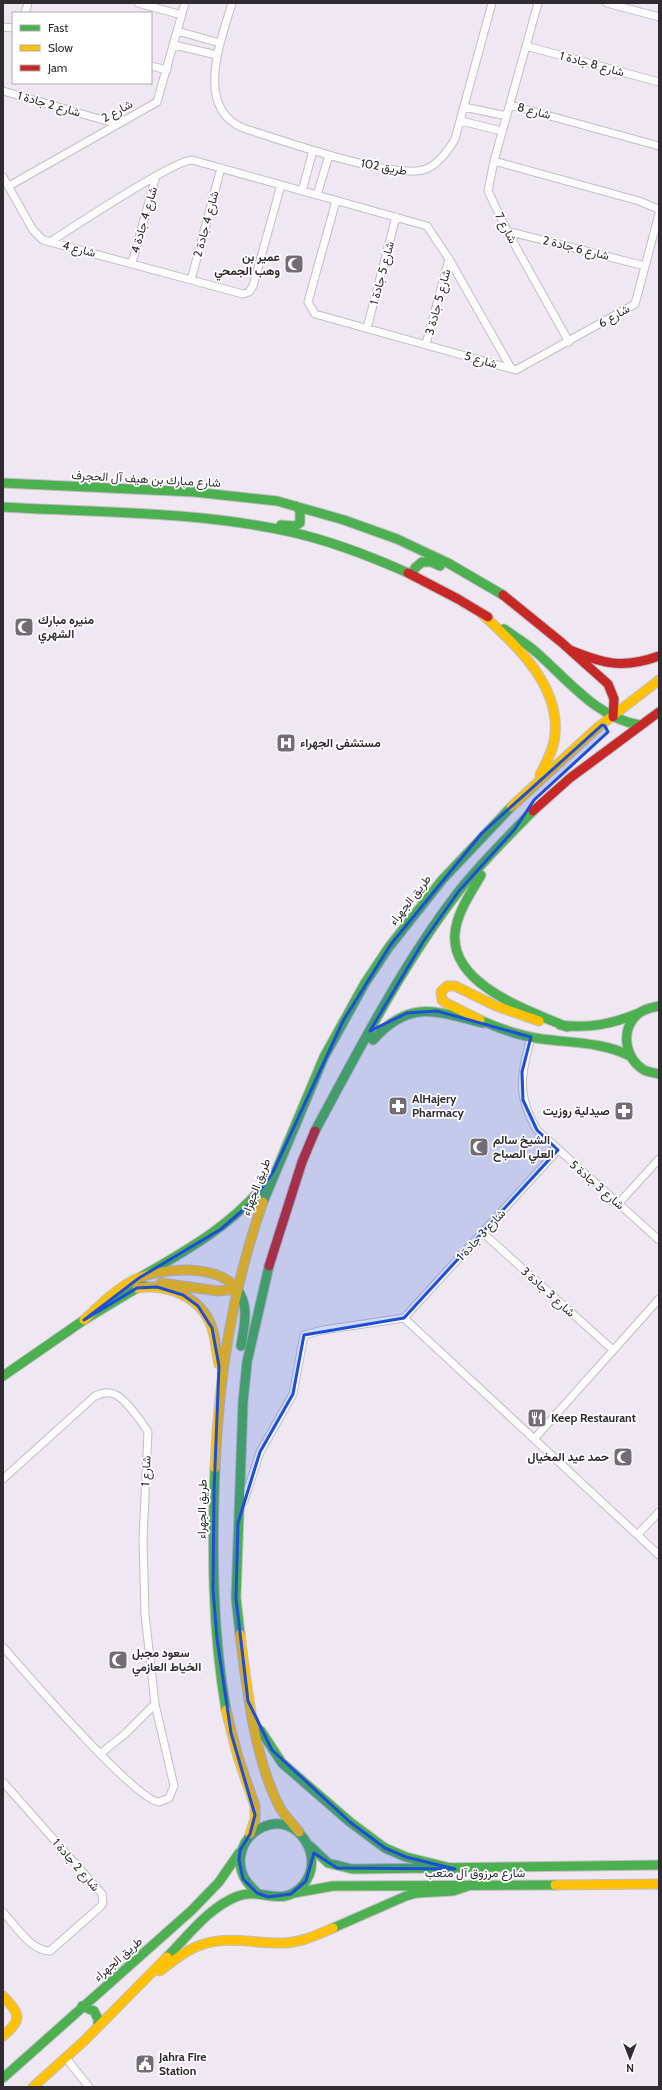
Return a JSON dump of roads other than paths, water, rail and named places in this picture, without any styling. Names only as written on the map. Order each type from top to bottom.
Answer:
[{"type":"main road","name":"شارع مبارك بن هيف آل الحجرف","points":[[3,483],[194,492],[277,501],[344,520],[397,539],[453,566],[505,596],[570,650],[611,688],[614,699],[613,717]]},
{"type":"main road","points":[[3,506],[197,519],[271,528],[332,543],[385,562],[480,612],[535,651],[613,717],[625,724],[640,725]]},
{"type":"main road","points":[[197,519],[210,516],[295,526],[300,523],[302,518],[300,511],[296,506]]},
{"type":"main road","points":[[412,575],[415,568],[422,562],[426,561],[444,566],[453,566]]},
{"type":"main road","points":[[480,612],[514,644],[535,672],[550,696],[556,715],[556,736],[551,753],[537,781]]},
{"type":"main road","points":[[570,650],[601,663],[625,666],[659,656]]},
{"type":"main road","points":[[613,717],[633,698],[659,680]]},
{"type":"main road","points":[[299,1832],[285,1826],[269,1825],[259,1828],[250,1834],[240,1850],[239,1860],[244,1879],[257,1893],[268,1897],[280,1897],[291,1894],[306,1881],[312,1863],[308,1844],[299,1832],[288,1820],[275,1796],[248,1701],[236,1598],[243,1402],[247,1362],[266,1275],[302,1162],[314,1133],[360,1048],[423,942],[459,891],[494,850],[570,778],[659,712]]},
{"type":"main road","name":"طريق الجهراء","points":[[250,1834],[255,1815],[254,1802],[241,1768],[231,1733],[217,1639],[213,1590],[214,1491],[223,1359],[237,1289],[254,1226],[273,1172],[343,1021],[391,944],[482,833],[537,781],[611,726],[613,717]]},
{"type":"main road","points":[[515,829],[534,800],[590,747]]},
{"type":"main road","points":[[494,850],[460,913],[455,943],[459,959],[468,972],[503,998],[567,1027]]},
{"type":"main road","points":[[483,1023],[446,1003],[441,996],[443,988],[451,985],[456,986],[524,1016],[567,1027],[599,1028],[610,1026],[646,1009],[659,1006]]},
{"type":"main road","points":[[314,1133],[345,1092],[373,1039],[382,1027],[393,1019],[407,1013],[420,1010],[437,1011],[532,1037],[604,1045],[622,1051],[630,1056],[642,1069],[659,1080]]},
{"type":"main road","points":[[630,1056],[627,1048],[627,1033],[629,1026],[639,1013]]},
{"type":"main road","points":[[649,1073],[659,1074]]},
{"type":"main road","points":[[84,1320],[110,1297],[221,1229],[252,1202],[273,1172]]},
{"type":"main road","points":[[139,1278],[165,1271],[191,1270],[217,1274],[231,1282],[237,1289],[244,1299],[244,1320],[239,1367],[243,1402]]},
{"type":"main road","points":[[3,1376],[84,1320],[136,1288],[154,1283],[168,1283],[224,1292],[252,1286],[266,1275]]},
{"type":"main road","points":[[136,1288],[157,1287],[169,1290],[183,1295],[198,1306],[212,1328],[219,1366],[220,1396]]},
{"type":"main road","points":[[248,1701],[272,1750],[282,1763],[350,1822],[396,1854],[455,1869]]},
{"type":"main road","name":"شارع مرزوق آل متعب","points":[[308,1844],[326,1864],[338,1868],[455,1869],[659,1865]]},
{"type":"main road","name":"طريق الجهراء","points":[[3,2078],[215,1886],[233,1864],[240,1850]]},
{"type":"main road","points":[[145,1979],[167,1968],[190,1949],[202,1944],[225,1940],[284,1943],[306,1940],[406,1896],[418,1893],[453,1891],[474,1884]]},
{"type":"main road","name":"شارع مرزوق آل متعب","points":[[291,1894],[334,1886],[659,1884]]},
{"type":"main road","points":[[33,2087],[66,2058],[213,1911],[231,1898],[257,1893]]},
{"type":"main road","points":[[117,1976],[131,1992]]},
{"type":"main road","points":[[3,1996],[15,2009],[18,2019],[15,2026],[3,2036]]},
{"type":"main road","points":[[82,2006],[90,2008],[96,2013],[98,2025]]},
{"type":"street","points":[[142,4],[182,15],[185,3]]},
{"type":"street","name":"طريق 102","points":[[232,3],[217,55],[215,93],[220,109],[232,124],[314,151],[399,172],[425,170],[434,165],[449,150],[461,121],[492,3]]},
{"type":"street","name":"شارع 8","points":[[538,3],[510,105],[659,146]]},
{"type":"street","points":[[607,3],[659,18]]},
{"type":"street","name":"شارع 2","points":[[9,186],[157,102],[182,15]]},
{"type":"street","points":[[177,31],[220,43]]},
{"type":"street","points":[[174,44],[217,55]]},
{"type":"street","name":"شارع 8 جادة 1","points":[[526,46],[659,82]]},
{"type":"street","points":[[152,66],[167,70]]},
{"type":"street","name":"شارع 2 جادة 1","points":[[3,91],[117,124]]},
{"type":"street","name":"شارع 7","points":[[510,105],[488,185],[489,197],[506,231],[569,342]]},
{"type":"street","points":[[464,107],[506,116]]},
{"type":"street","points":[[461,121],[502,131]]},
{"type":"street","points":[[302,191],[314,151]]},
{"type":"street","points":[[317,195],[329,155]]},
{"type":"street","name":"شارع 4","points":[[50,242],[156,176],[188,160],[302,191]]},
{"type":"street","name":"شارع 6","points":[[494,161],[653,206],[658,209],[659,213],[635,304],[520,369],[511,368]]},
{"type":"street","name":"شارع 4 جادة 2","points":[[191,280],[221,168]]},
{"type":"street","name":"شارع 4 جادة 4","points":[[132,263],[156,176]]},
{"type":"street","points":[[3,177],[33,230],[43,240],[50,242]]},
{"type":"street","name":"شارع 4","points":[[50,242],[243,294],[252,290],[281,185]]},
{"type":"street","name":"شارع 5","points":[[302,191],[428,226],[449,259],[511,368]]},
{"type":"street","name":"شارع 5","points":[[336,201],[308,302],[315,314],[511,368]]},
{"type":"street","name":"شارع 5 جادة 1","points":[[367,328],[396,217]]},
{"type":"street","name":"شارع 6 جادة 2","points":[[506,231],[646,266]]},
{"type":"street","name":"شارع 5 جادة 3","points":[[426,344],[449,259]]},
{"type":"street","name":"شارع 3 جادة 5","points":[[532,1037],[522,1072],[523,1100],[529,1116],[537,1130],[659,1240]]},
{"type":"street","name":"شارع 3 جادة 1","points":[[404,1318],[558,1150]]},
{"type":"street","points":[[619,1203],[659,1159]]},
{"type":"street","name":"شارع 3 جادة 3","points":[[483,1233],[613,1350]]},
{"type":"street","points":[[534,1439],[659,1299]]},
{"type":"street","points":[[238,1523],[260,1452],[293,1394],[304,1335],[323,1330],[404,1318],[659,1555]]},
{"type":"street","name":"شارع 1","points":[[3,1479],[95,1396],[107,1392],[119,1396],[144,1425],[148,1432],[143,1540],[144,1590],[150,1671],[155,1704],[174,1786],[173,1793],[169,1798],[159,1802],[148,1798],[100,1754],[3,1647]]},
{"type":"street","points":[[638,1534],[659,1512]]},
{"type":"street","points":[[100,1754],[125,1734],[155,1704]]},
{"type":"street","name":"شارع 2 جادة 1","points":[[3,1782],[102,1894],[103,1899],[100,1907],[50,1951],[42,1951],[35,1946],[3,1912]]},
{"type":"street","points":[[66,2058],[89,2087]]},
{"type":"place","name":"عمير بن وهب الجمحي","points":[[294,264]]},
{"type":"place","name":"منيره مبارك الشهري","points":[[24,627]]},
{"type":"place","name":"مستشفى الجهراء","points":[[286,743]]},
{"type":"place","name":"AlHajery Pharmacy","points":[[398,1106]]},
{"type":"place","name":"صيدلية روزيت","points":[[624,1111]]},
{"type":"place","name":"الشيخ سالم العلي الصباح","points":[[479,1147]]},
{"type":"place","name":"Keep Restaurant","points":[[537,1418]]},
{"type":"place","name":"حمد عيد المخيال","points":[[623,1457]]},
{"type":"place","name":"سعود مجبل الخياط العازمي","points":[[118,1660]]},
{"type":"place","name":"Jahra Fire Station","points":[[145,2064]]}]
